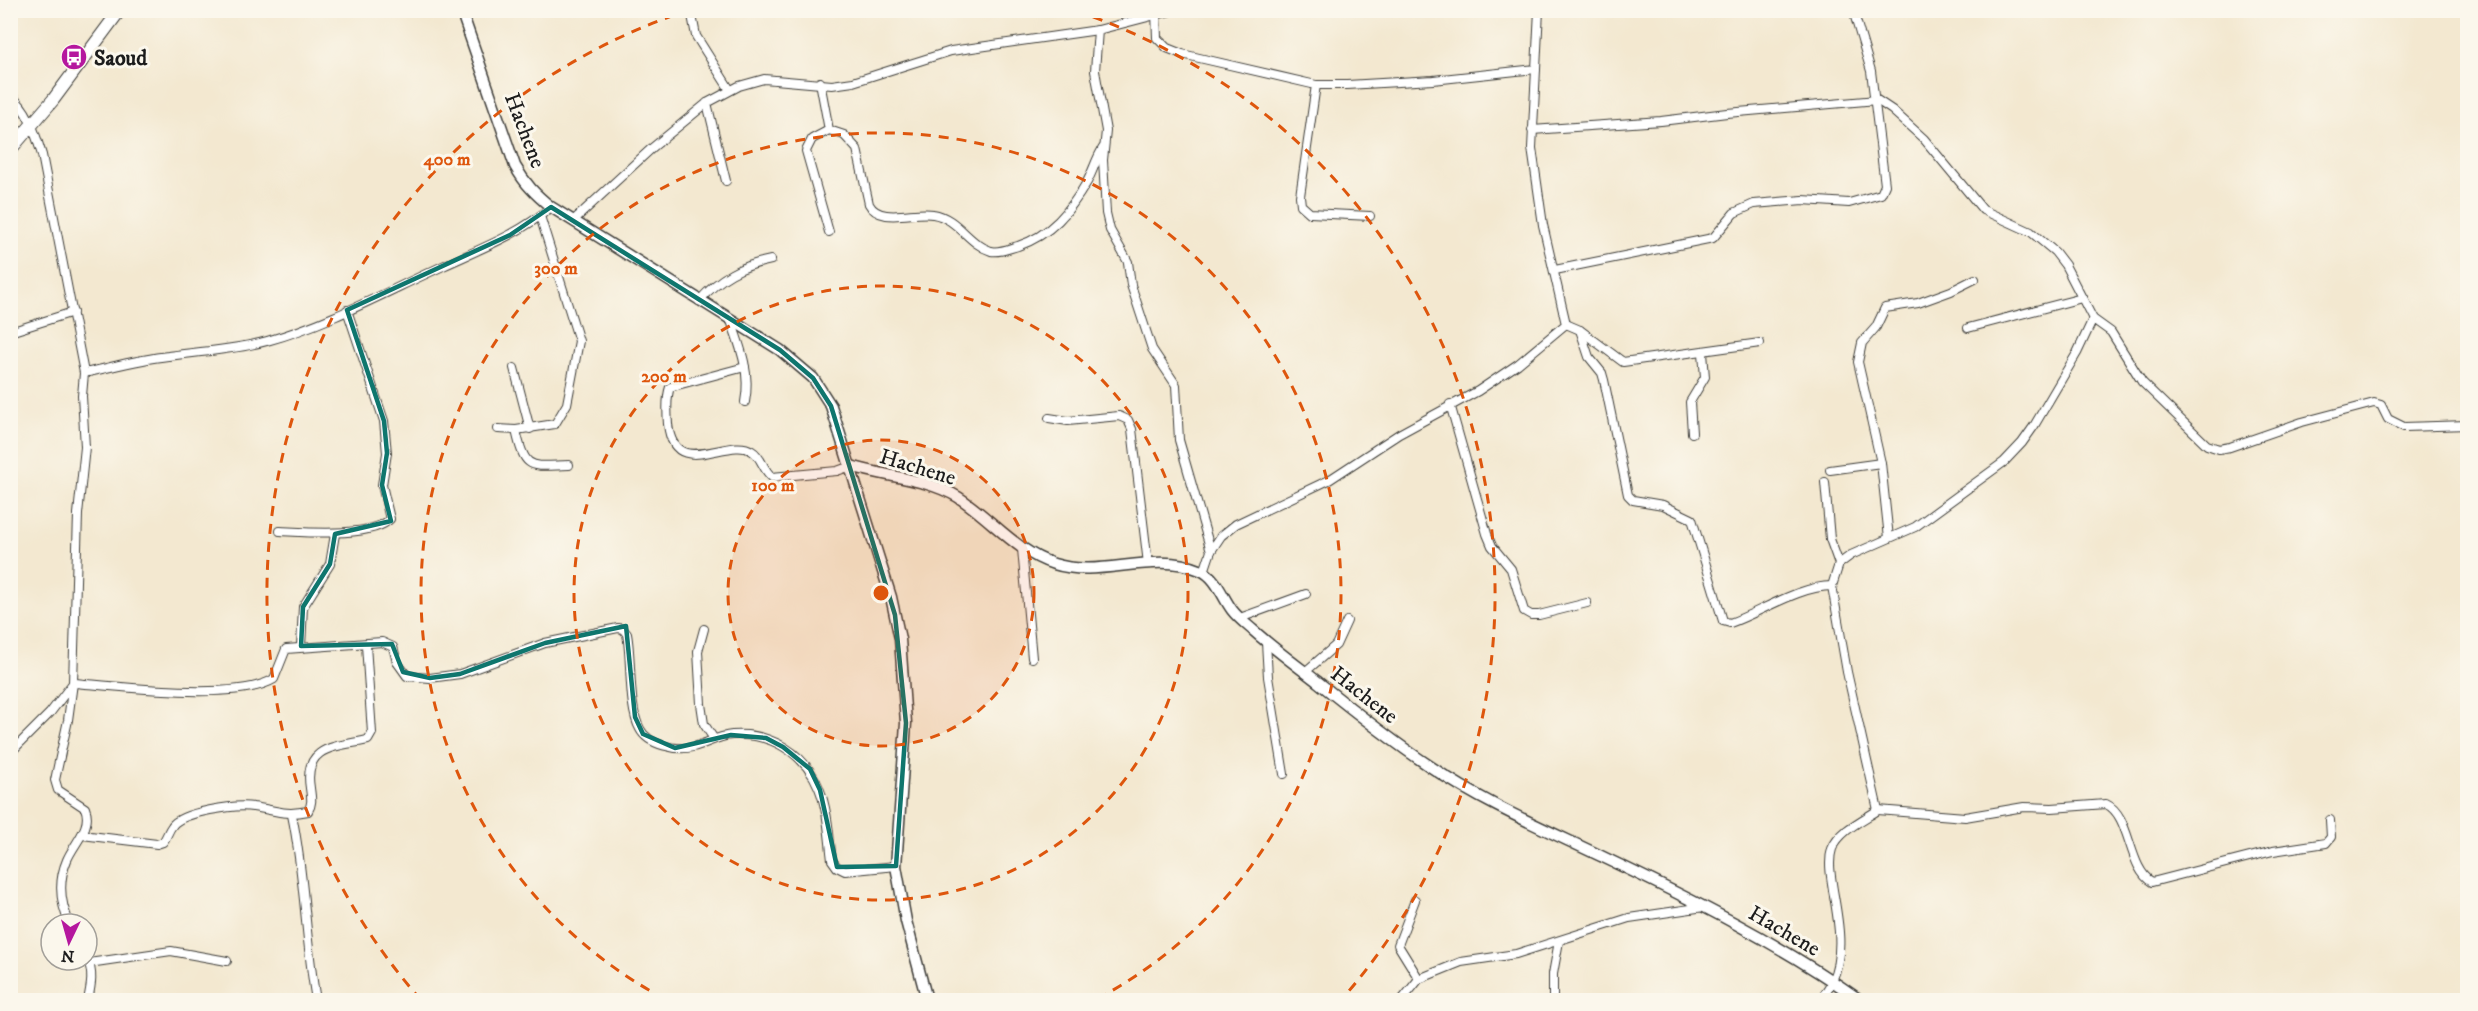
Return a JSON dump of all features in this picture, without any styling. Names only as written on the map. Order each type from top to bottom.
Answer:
[{"type":"main road","points":[[10,150],[33,125],[120,10]]},
{"type":"street","name":"Hachene","points":[[461,10],[515,166],[524,182],[551,207],[780,350],[813,378],[831,406],[891,597],[903,666],[906,752],[900,798],[896,866],[906,921],[927,1000]]},
{"type":"street","points":[[691,10],[696,36],[729,90]]},
{"type":"street","points":[[574,220],[652,148],[707,103],[729,90],[764,79],[820,82],[832,85],[853,82],[951,51],[1098,30],[1156,13],[1175,10]]},
{"type":"street","points":[[1539,10],[1532,130],[1538,194],[1566,324]]},
{"type":"street","points":[[1555,270],[1713,238],[1739,208],[1754,204],[1803,200],[1849,203],[1881,194],[1885,185],[1877,100],[1853,10]]},
{"type":"street","points":[[1156,13],[1157,38],[1167,48],[1182,54],[1316,85],[1433,80],[1536,69]]},
{"type":"street","points":[[1098,30],[1095,71],[1106,131],[1103,160],[1108,223],[1128,262],[1131,285],[1152,349],[1176,385],[1179,440],[1211,551]]},
{"type":"street","points":[[820,82],[829,130]]},
{"type":"street","points":[[1316,85],[1300,196],[1301,205],[1310,213],[1370,216]]},
{"type":"street","points":[[10,95],[22,107],[33,125],[42,154],[84,373],[82,396],[85,447],[77,523],[73,683],[68,720],[55,780],[58,790],[82,805],[87,816],[82,836],[68,857],[61,885],[65,912]]},
{"type":"street","points":[[1532,130],[1661,121],[1877,100],[1892,110],[1924,139],[1983,210],[2031,232],[2055,252],[2065,265],[2093,320],[2112,332],[2142,382],[2197,437],[2213,447],[2230,447],[2302,422],[2374,403],[2381,405],[2388,419],[2404,427],[2468,425]]},
{"type":"street","points":[[707,103],[726,181]]},
{"type":"street","points":[[829,232],[806,151],[812,138],[829,130],[844,135],[857,149],[868,204],[872,210],[884,215],[931,213],[946,217],[978,244],[993,251],[1032,241],[1053,228],[1088,180],[1105,146]]},
{"type":"street","points":[[84,373],[167,356],[218,351],[268,340],[347,310],[510,235],[551,207]]},
{"type":"street","points":[[498,429],[530,429],[555,424],[567,404],[572,387],[579,341],[540,216]]},
{"type":"street","points":[[699,301],[711,287],[735,270],[771,260]]},
{"type":"street","points":[[1890,538],[1881,463],[1858,362],[1862,343],[1876,327],[1885,308],[1918,303],[1975,279]]},
{"type":"street","points":[[1968,328],[2082,298]]},
{"type":"street","points":[[280,531],[335,534],[369,527],[390,519],[382,485],[387,453],[384,421],[347,310]]},
{"type":"street","points":[[10,332],[73,312]]},
{"type":"street","points":[[730,318],[745,367],[747,379],[745,402]]},
{"type":"street","points":[[1878,810],[1847,672],[1832,586],[1839,564],[1845,558],[1915,527],[1972,487],[2016,450],[2034,426],[2077,353],[2093,320]]},
{"type":"street","points":[[1566,324],[1580,330],[1623,362],[1760,344]]},
{"type":"street","points":[[1204,572],[1211,551],[1221,536],[1236,524],[1329,480],[1399,434],[1498,378],[1566,324]]},
{"type":"street","points":[[1580,330],[1589,357],[1604,380],[1628,495],[1633,500],[1663,505],[1692,519],[1723,621],[1730,624],[1820,586],[1832,586]]},
{"type":"street","points":[[1692,433],[1690,402],[1706,377],[1703,352]]},
{"type":"street","points":[[745,367],[670,387],[667,399],[668,426],[672,441],[678,448],[704,455],[730,449],[747,449],[753,451],[766,473],[772,477],[837,471],[851,466]]},
{"type":"street","points":[[514,368],[530,429]]},
{"type":"street","points":[[1450,404],[1487,534],[1492,546],[1511,569],[1524,611],[1531,615],[1539,615],[1587,603]]},
{"type":"street","points":[[1049,418],[1068,421],[1119,416],[1128,420],[1132,429],[1148,564]]},
{"type":"street","points":[[516,430],[520,451],[526,461],[536,466],[569,465]]},
{"type":"street","points":[[1830,470],[1881,463]]},
{"type":"street","name":"Hachene","points":[[851,466],[921,482],[944,490],[972,507],[1022,549],[1045,561],[1077,569],[1148,564],[1185,566],[1204,572],[1211,578],[1240,618],[1266,642],[1393,741],[1471,792],[1704,907],[1833,981],[1860,1000]]},
{"type":"street","points":[[1825,482],[1830,539],[1839,564]]},
{"type":"street","points":[[301,646],[303,607],[330,564],[335,534]]},
{"type":"street","points":[[1022,549],[1032,658]]},
{"type":"street","points":[[1240,618],[1305,594]]},
{"type":"street","points":[[1305,672],[1336,645],[1347,621]]},
{"type":"street","points":[[73,683],[215,692],[245,689],[260,686],[274,679],[286,649],[301,646],[366,645],[382,642],[390,645],[403,672],[416,678],[430,678],[460,674],[545,643],[593,632],[623,629],[628,640],[636,717],[643,734],[653,741],[675,748],[694,747],[731,735],[766,738],[799,756],[810,769],[820,790],[832,860],[837,867],[845,871],[896,866]]},
{"type":"street","points":[[705,629],[698,651],[701,704],[704,724],[714,739]]},
{"type":"street","points":[[1266,642],[1268,677],[1284,774]]},
{"type":"street","points":[[82,836],[157,844],[163,842],[171,826],[177,821],[204,812],[238,806],[252,806],[291,815],[308,811],[311,807],[308,774],[317,754],[324,750],[368,740],[372,733],[366,645]]},
{"type":"street","points":[[10,753],[50,713],[73,683]]},
{"type":"street","points":[[1820,1000],[1833,981],[1839,940],[1831,875],[1832,849],[1837,840],[1878,810],[1965,817],[2025,807],[2052,808],[2106,804],[2116,812],[2143,874],[2152,882],[2273,851],[2326,843],[2331,837],[2330,820]]},
{"type":"street","points":[[291,815],[303,878],[308,943],[316,1000]]},
{"type":"street","points":[[1415,900],[1398,945],[1419,979]]},
{"type":"street","points":[[1402,1000],[1419,979],[1461,962],[1516,954],[1629,918],[1704,907]]},
{"type":"street","points":[[1553,1000],[1553,974],[1559,941]]},
{"type":"street","points":[[99,960],[171,951],[227,961]]},
{"type":"street","points":[[87,1000],[91,972]]},
{"type":"highlighted area","points":[[551,207],[780,350],[813,378],[831,406],[895,615],[906,723],[896,866],[837,867],[820,790],[810,769],[783,747],[766,738],[731,735],[675,748],[643,734],[635,717],[626,626],[545,643],[460,674],[430,678],[403,672],[392,644],[301,646],[303,607],[330,564],[335,534],[391,521],[382,485],[387,453],[384,421],[347,310],[510,235]]},
{"type":"place","name":"Saoud","points":[[74,57]]}]
